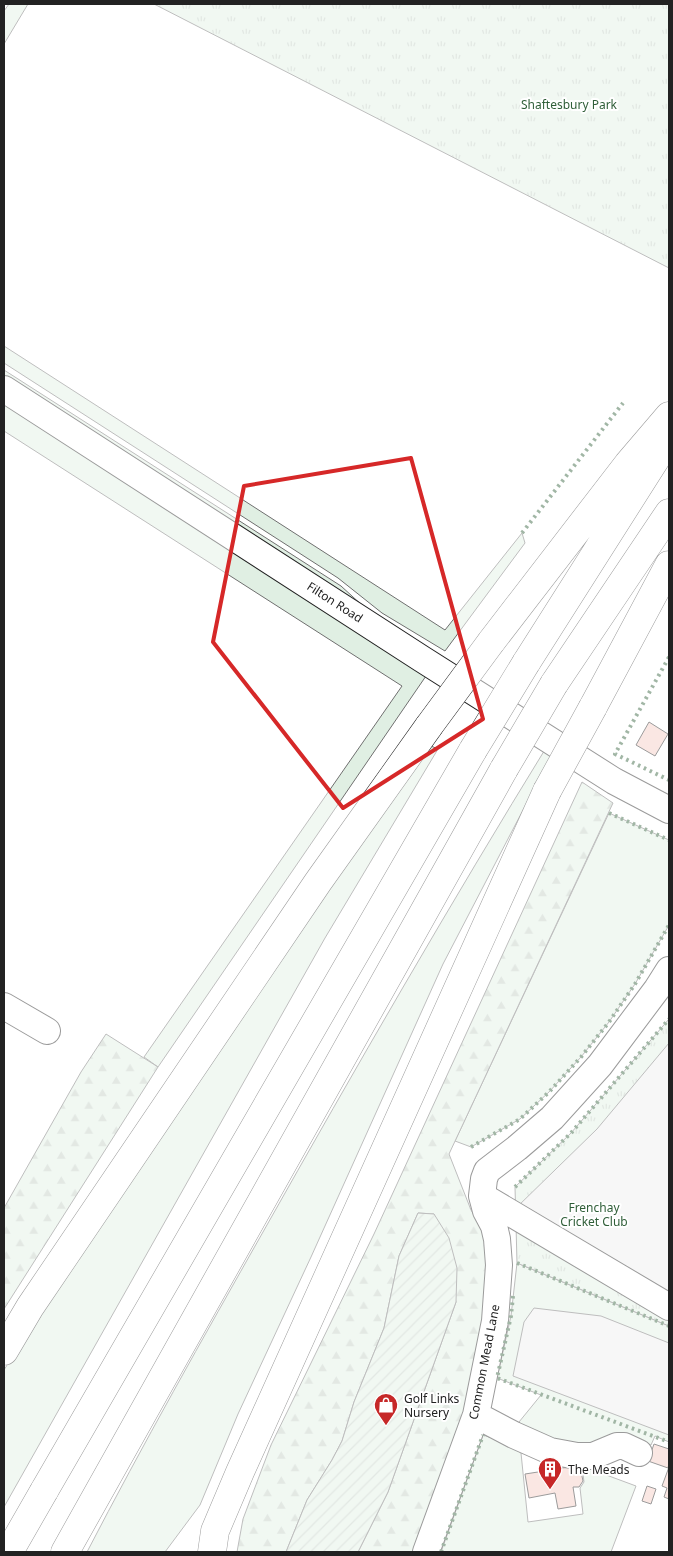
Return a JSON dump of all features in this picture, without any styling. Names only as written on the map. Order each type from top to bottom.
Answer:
[{"type":"highway","points":[[4,1351],[30,1307],[318,882],[491,642],[628,464],[669,416]]},
{"type":"highway","points":[[9,1552],[473,750],[669,438]]},
{"type":"highway","points":[[65,1552],[504,769],[554,684],[669,513]]},
{"type":"highway","points":[[212,1552],[215,1531],[240,1472],[547,792],[669,565]]},
{"type":"street","name":"Filton Road","points":[[4,389],[614,781],[669,810]]},
{"type":"street","points":[[669,970],[600,1065],[552,1118],[518,1148],[487,1171],[482,1196],[669,1307]]},
{"type":"street","points":[[4,1006],[47,1031]]},
{"type":"street","name":"Common Mead Lane","points":[[426,1552],[476,1415],[495,1321],[499,1265],[497,1239],[482,1196]]},
{"type":"street","points":[[476,1415],[550,1451],[576,1456],[594,1456],[617,1446],[624,1446],[639,1453]]},
{"type":"highlighted area","points":[[411,458],[483,719],[343,808],[213,642],[244,486]]},
{"type":"green space","points":[[9,4],[28,4],[4,44],[4,11]]},
{"type":"green space","name":"Shaftesbury Park","points":[[154,4],[669,4],[669,268]]},
{"type":"green space","points":[[4,346],[445,630],[522,533],[525,543],[445,651],[382,613],[338,578],[4,363]]},
{"type":"green space","points":[[4,370],[341,586],[364,607],[4,377]]},
{"type":"green space","points":[[4,403],[426,676],[158,1067],[144,1057],[402,686],[4,431]]},
{"type":"green space","points":[[549,743],[550,758],[443,964],[238,1414],[200,1505],[165,1552],[87,1552],[174,1391],[333,1109]]},
{"type":"green space","points":[[431,746],[438,749],[325,938],[4,1507],[4,1370],[66,1271],[253,996]]},
{"type":"green space","points":[[582,782],[613,803],[449,1154],[471,1210],[490,1242],[491,1270],[467,1410],[418,1552],[358,1552],[388,1492],[456,1302],[434,1214],[418,1213],[399,1256],[384,1328],[354,1402],[342,1441],[307,1500],[286,1552],[237,1552],[243,1519],[271,1445],[374,1234]]},
{"type":"green space","points":[[609,813],[669,840],[669,925],[635,984],[609,1022],[581,1057],[549,1092],[520,1119],[471,1147],[455,1141]]},
{"type":"green space","name":"Frenchay Cricket Club","points":[[669,1019],[669,1326],[517,1263],[515,1187],[571,1133]]},
{"type":"green space","points":[[106,1034],[158,1067],[4,1309],[4,1208],[81,1072]]},
{"type":"green space","points":[[418,1213],[434,1214],[449,1238],[457,1268],[456,1302],[388,1492],[358,1552],[286,1552],[307,1500],[342,1441],[354,1402],[384,1328],[399,1256]]},
{"type":"green space","points":[[517,1263],[669,1326],[669,1442],[655,1436],[651,1445],[617,1433],[587,1453],[515,1430],[519,1422],[541,1395],[497,1378],[511,1316]]},
{"type":"green space","points":[[483,1435],[510,1444],[521,1453],[528,1522],[583,1514],[580,1488],[584,1482],[582,1466],[636,1486],[611,1552],[441,1552]]},
{"type":"shaded area","name":"Frenchay Cricket Club","points":[[669,1043],[669,1303],[516,1208],[597,1129]]},
{"type":"shaded area","points":[[534,1308],[601,1316],[669,1343],[669,1435],[513,1376],[524,1322]]},
{"type":"building","points":[[649,722],[668,734],[655,756],[636,745]]},
{"type":"building","points":[[654,1444],[669,1449],[668,1468],[648,1461]]},
{"type":"building","name":"The Meads","points":[[559,1465],[559,1468],[580,1467],[583,1481],[579,1487],[573,1487],[576,1506],[558,1509],[555,1493],[529,1498],[525,1474],[551,1470],[550,1467]]},
{"type":"building","points":[[669,1467],[669,1499],[664,1497],[667,1488],[662,1486]]},
{"type":"building","points":[[647,1486],[656,1489],[651,1504],[642,1501]]},
{"type":"hedge","points":[[522,533],[623,403]]},
{"type":"hedge","points":[[669,657],[615,754],[669,780]]},
{"type":"hedge","points":[[609,813],[669,840]]},
{"type":"hedge","points":[[471,1147],[520,1119],[549,1092],[581,1057],[609,1022],[635,984],[669,925]]},
{"type":"hedge","points":[[515,1187],[571,1133],[669,1019]]},
{"type":"hedge","points":[[517,1263],[669,1326]]},
{"type":"hedge","points":[[513,1296],[511,1316],[497,1378],[669,1442]]},
{"type":"hedge","points":[[441,1552],[483,1435]]},
{"type":"place","name":"Golf Links Nursery","points":[[386,1426]]},
{"type":"place","name":"The Meads","points":[[550,1490]]}]
